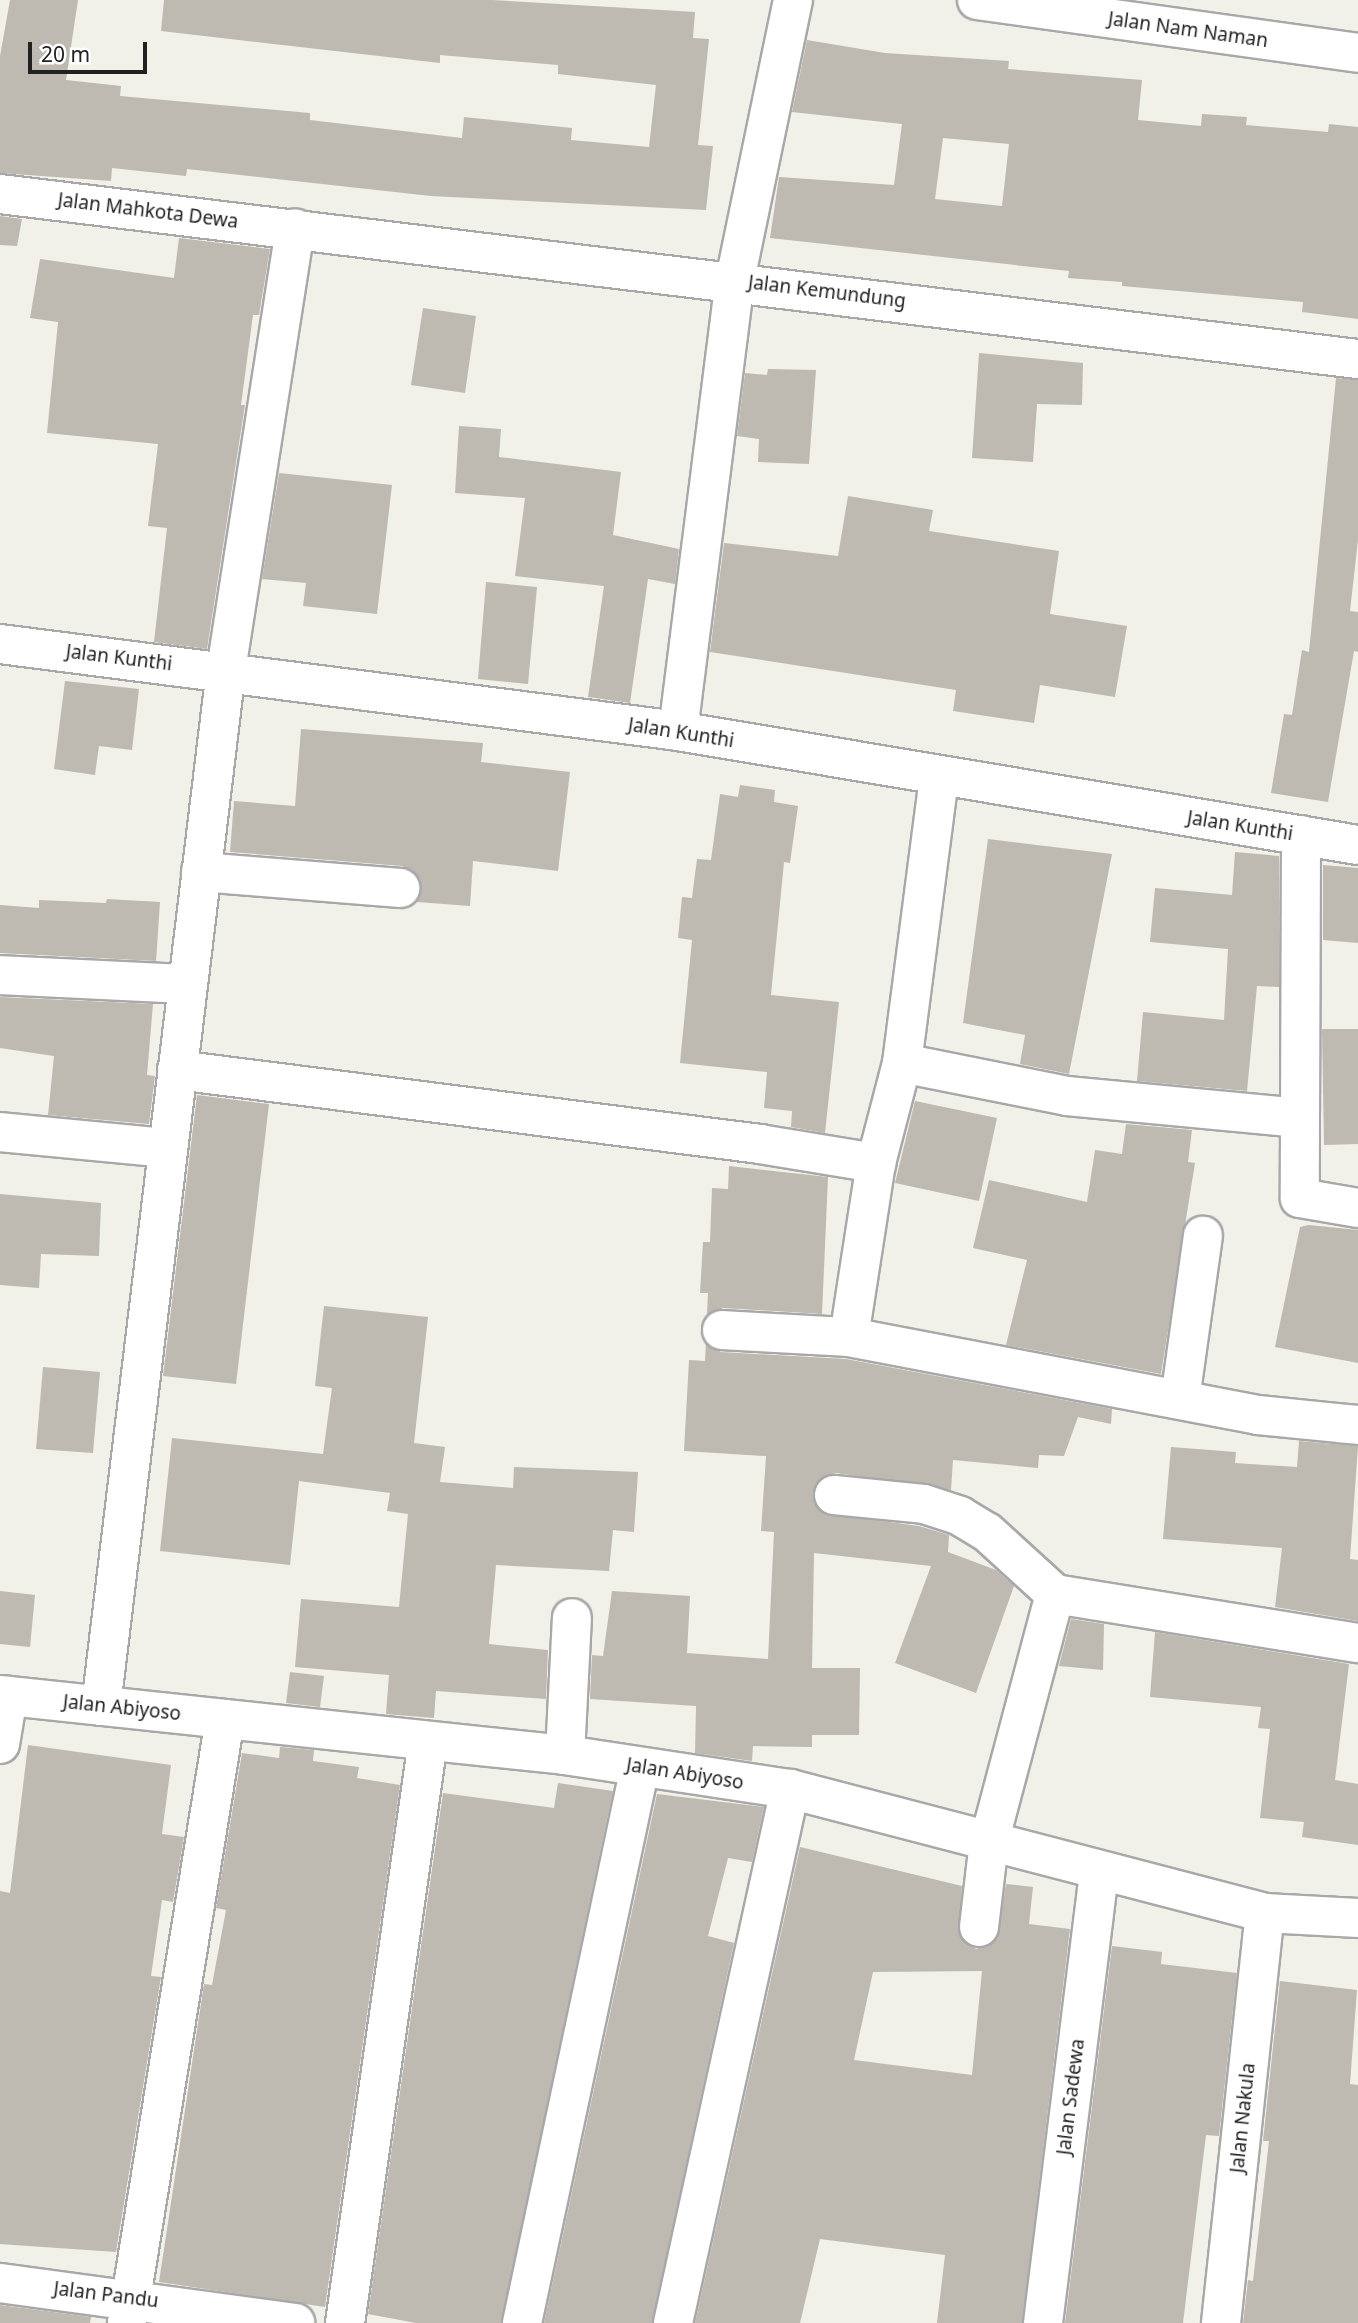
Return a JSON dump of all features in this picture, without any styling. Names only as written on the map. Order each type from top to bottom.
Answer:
[{"type":"street","points":[[678,731],[736,280],[793,0]]},
{"type":"street","name":"Jalan Nam Naman","points":[[977,0],[1172,14],[1358,53]]},
{"type":"street","name":"Jalan Mahkota Dewa","points":[[0,194],[295,228]]},
{"type":"street","points":[[101,1706],[226,670],[295,228]]},
{"type":"street","name":"Jalan Kemundung","points":[[295,228],[736,280],[1358,359]]},
{"type":"street","name":"Jalan Kunthi","points":[[0,644],[226,670],[678,731],[939,779],[1358,845]]},
{"type":"street","points":[[849,1337],[876,1163],[902,1063],[939,779]]},
{"type":"street","points":[[1301,835],[1300,1198],[1358,1208]]},
{"type":"street","points":[[201,872],[400,888]]},
{"type":"street","points":[[0,975],[187,984]]},
{"type":"street","points":[[902,1063],[1067,1096],[1300,1118]]},
{"type":"street","points":[[177,1070],[760,1144],[876,1163]]},
{"type":"street","points":[[0,1132],[167,1148]]},
{"type":"street","points":[[1180,1399],[1203,1236]]},
{"type":"street","points":[[722,1330],[849,1337],[1180,1399],[1358,1424]]},
{"type":"street","points":[[834,1495],[924,1504],[960,1516],[987,1532],[1055,1594],[1358,1643]]},
{"type":"street","points":[[979,1927],[989,1842],[1055,1594]]},
{"type":"street","points":[[565,1755],[572,1618]]},
{"type":"street","points":[[0,1744],[4,1696]]},
{"type":"street","name":"Jalan Abiyoso","points":[[4,1696],[565,1755],[790,1789],[1099,1872],[1265,1913],[1358,1918]]},
{"type":"street","points":[[130,2310],[225,1719]]},
{"type":"street","points":[[345,2323],[428,1741]]},
{"type":"street","points":[[522,2323],[640,1767]]},
{"type":"street","points":[[673,2323],[790,1789]]},
{"type":"street","name":"Jalan Sadewa","points":[[1043,2323],[1099,1872]]},
{"type":"street","name":"Jalan Nakula","points":[[1221,2323],[1265,1913]]},
{"type":"street","name":"Jalan Pandu","points":[[0,2283],[130,2310],[295,2323]]},
{"type":"building","points":[[10,0],[78,0],[66,80],[121,86],[120,96],[310,113],[310,120],[462,138],[464,117],[572,128],[571,140],[649,147],[656,85],[558,74],[558,65],[440,55],[440,63],[161,31],[164,0],[492,0],[695,12],[693,38],[709,39],[698,145],[713,146],[706,210],[431,196],[187,169],[186,176],[112,168],[111,181],[0,173],[0,56]]},
{"type":"building","points":[[807,40],[885,53],[1009,61],[1008,69],[1142,80],[1138,120],[1201,126],[1202,114],[1247,117],[1246,125],[1328,132],[1329,124],[1358,127],[1358,319],[1302,312],[1303,302],[1122,286],[1122,282],[1068,278],[1069,271],[770,238],[779,177],[894,185],[902,124],[792,112]],"holes":[[[943,138],[1009,144],[1002,206],[935,199]]]},
{"type":"building","points":[[0,216],[22,219],[17,246],[0,245]]},
{"type":"building","points":[[179,238],[270,249],[259,315],[253,315],[241,405],[245,405],[207,649],[154,642],[167,528],[148,526],[158,444],[47,433],[58,322],[30,318],[40,259],[174,278]]},
{"type":"building","points":[[423,308],[476,316],[465,393],[411,385]]},
{"type":"building","points":[[979,353],[1083,363],[1082,405],[1037,404],[1033,462],[972,458]]},
{"type":"building","points":[[768,369],[816,370],[809,464],[758,462],[759,439],[737,436],[745,373],[767,375]]},
{"type":"building","points":[[1336,378],[1358,380],[1358,540],[1350,611],[1358,612],[1358,652],[1354,651],[1328,802],[1271,793],[1284,714],[1292,715],[1302,650],[1309,652]]},
{"type":"building","points":[[459,426],[501,429],[499,457],[621,472],[613,535],[679,549],[675,584],[648,579],[630,703],[588,697],[604,586],[515,576],[525,498],[455,493]]},
{"type":"building","points":[[279,473],[392,485],[377,614],[303,606],[306,583],[262,579]]},
{"type":"building","points":[[848,496],[933,510],[929,531],[1059,551],[1050,614],[1127,626],[1115,697],[1040,685],[1034,723],[953,711],[956,690],[710,652],[724,543],[838,556]]},
{"type":"building","points":[[486,582],[537,587],[528,684],[478,679]]},
{"type":"building","points":[[65,681],[139,689],[132,750],[99,746],[95,775],[54,769]]},
{"type":"building","points":[[301,729],[483,743],[481,762],[570,772],[558,871],[473,861],[470,906],[417,902],[420,879],[402,866],[230,852],[234,801],[295,806]]},
{"type":"building","points":[[740,785],[775,790],[774,802],[798,806],[790,863],[784,862],[771,995],[839,1002],[825,1133],[791,1127],[792,1111],[764,1108],[767,1072],[680,1063],[692,940],[678,938],[682,897],[692,898],[697,859],[711,860],[720,794],[738,797]]},
{"type":"building","points":[[988,839],[1112,854],[1069,1074],[1020,1064],[1025,1035],[963,1023]]},
{"type":"building","points":[[1235,852],[1279,856],[1279,987],[1257,986],[1247,1091],[1137,1081],[1143,1012],[1224,1020],[1228,949],[1150,942],[1155,888],[1232,895]]},
{"type":"building","points":[[1323,865],[1358,868],[1358,943],[1323,940]]},
{"type":"building","points":[[107,899],[160,902],[156,961],[0,953],[0,905],[39,908],[39,900],[106,903]]},
{"type":"building","points":[[0,997],[153,1004],[147,1075],[155,1076],[149,1124],[48,1115],[54,1056],[0,1048]]},
{"type":"building","points":[[1322,1029],[1358,1029],[1358,1144],[1324,1145]]},
{"type":"building","points":[[197,1095],[269,1104],[236,1384],[163,1376]]},
{"type":"building","points":[[915,1101],[997,1118],[979,1201],[895,1183]]},
{"type":"building","points":[[1126,1124],[1192,1130],[1188,1162],[1195,1163],[1161,1374],[1006,1345],[1027,1260],[973,1248],[989,1180],[1087,1202],[1095,1150],[1122,1154]]},
{"type":"building","points":[[729,1166],[828,1177],[822,1314],[723,1308],[707,1315],[708,1293],[700,1293],[703,1242],[710,1242],[712,1188],[728,1189]]},
{"type":"building","points":[[0,1194],[101,1203],[99,1256],[41,1254],[39,1288],[0,1285]]},
{"type":"building","points":[[1309,1225],[1358,1230],[1358,1363],[1275,1347],[1300,1227]]},
{"type":"building","points":[[324,1306],[428,1317],[414,1443],[445,1447],[440,1482],[513,1488],[514,1467],[638,1472],[634,1532],[613,1530],[609,1571],[496,1565],[489,1644],[548,1650],[546,1699],[436,1691],[434,1718],[386,1714],[389,1675],[295,1667],[301,1599],[399,1607],[408,1514],[387,1511],[390,1493],[299,1481],[290,1565],[160,1551],[172,1438],[323,1454],[332,1388],[315,1386]]},
{"type":"building","points":[[706,1343],[721,1352],[846,1359],[1112,1409],[1111,1424],[1078,1417],[1064,1456],[1039,1455],[1038,1468],[953,1460],[951,1490],[836,1473],[816,1483],[814,1503],[822,1513],[919,1526],[949,1535],[948,1552],[996,1570],[1014,1586],[976,1693],[895,1663],[931,1566],[814,1553],[812,1668],[860,1668],[859,1735],[812,1735],[812,1747],[753,1746],[752,1761],[695,1753],[696,1706],[590,1699],[592,1655],[603,1656],[612,1591],[690,1596],[687,1653],[768,1659],[774,1532],[761,1531],[766,1456],[684,1451],[689,1360],[705,1361]]},
{"type":"building","points":[[43,1367],[100,1372],[93,1453],[36,1449]]},
{"type":"building","points":[[1299,1441],[1358,1446],[1350,1559],[1358,1560],[1358,1621],[1275,1607],[1282,1548],[1163,1539],[1171,1447],[1236,1452],[1235,1463],[1297,1467]]},
{"type":"building","points":[[0,1591],[35,1595],[30,1647],[0,1644]]},
{"type":"building","points":[[1071,1619],[1104,1624],[1103,1670],[1059,1666]]},
{"type":"building","points":[[1155,1632],[1349,1664],[1335,1780],[1358,1784],[1358,1845],[1302,1837],[1304,1822],[1260,1818],[1270,1729],[1258,1728],[1261,1707],[1150,1697]]},
{"type":"building","points":[[290,1672],[324,1676],[320,1707],[286,1703]]},
{"type":"building","points":[[28,1745],[171,1765],[162,1834],[184,1837],[173,1902],[162,1900],[151,1976],[161,1977],[116,2252],[0,2244],[0,1891],[10,1893]]},
{"type":"building","points":[[280,1747],[314,1750],[313,1761],[359,1767],[357,1778],[400,1785],[325,2307],[159,2282],[204,1984],[212,1985],[226,1910],[216,1908],[242,1753],[279,1758]]},
{"type":"building","points":[[558,1783],[613,1791],[501,2323],[416,2323],[368,2314],[443,1793],[554,1808]]},
{"type":"building","points":[[657,1794],[764,1807],[752,1862],[728,1858],[708,1936],[734,1943],[652,2323],[544,2323]]},
{"type":"building","points":[[800,1847],[962,1886],[959,1935],[976,1949],[997,1939],[1006,1884],[1033,1887],[1029,1924],[1070,1929],[1022,2323],[937,2323],[945,2255],[820,2239],[800,2323],[695,2323]],"holes":[[[982,1971],[972,2075],[854,2060],[873,1972]]]},
{"type":"building","points":[[1112,1946],[1162,1952],[1161,1964],[1237,1973],[1219,2136],[1206,2135],[1183,2323],[1065,2323]]},
{"type":"building","points":[[1280,1981],[1357,1990],[1350,2084],[1358,2085],[1358,2323],[1243,2323],[1248,2280],[1253,2281],[1269,2141],[1263,2141]]},
{"type":"building","points":[[0,2305],[91,2317],[90,2323],[0,2323]]}]
